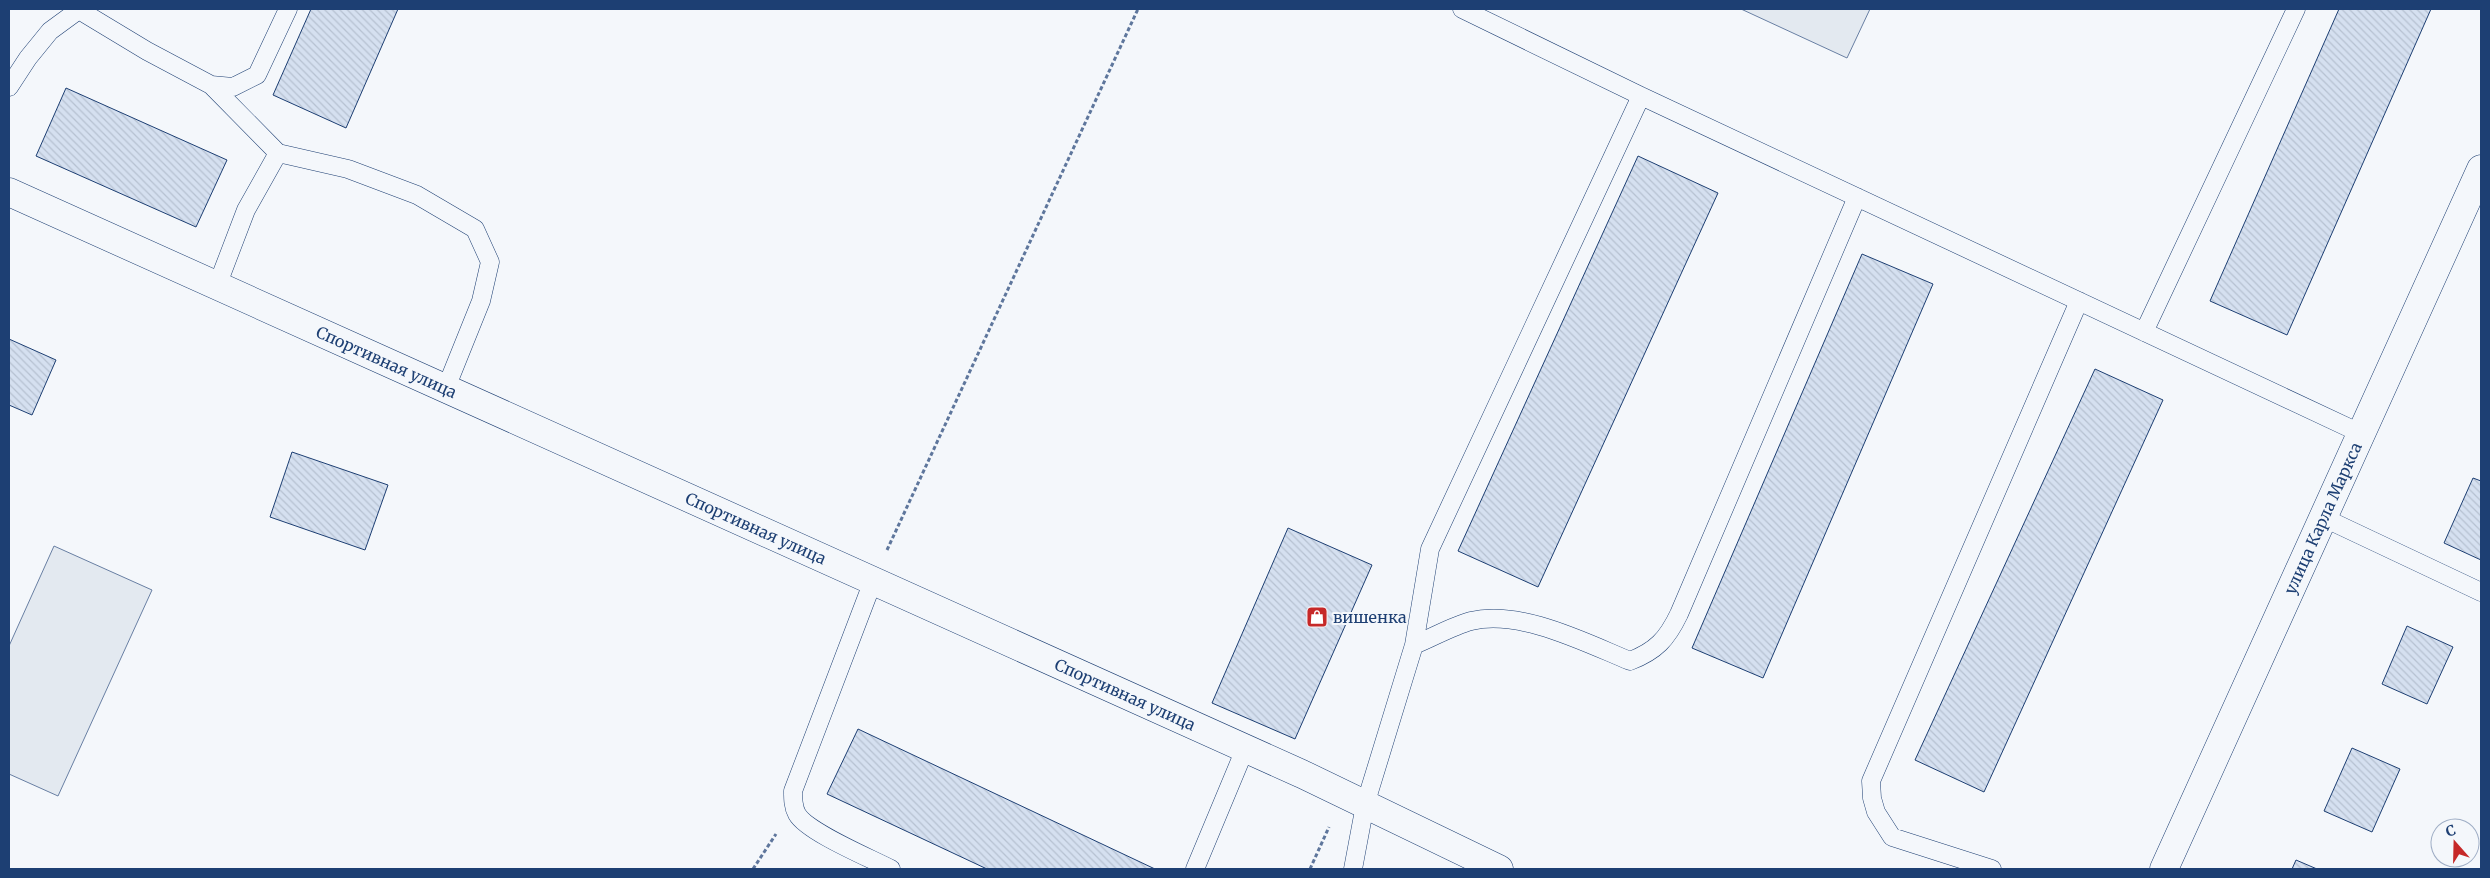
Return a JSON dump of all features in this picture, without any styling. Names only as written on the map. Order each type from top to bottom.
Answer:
[{"type":"street","name":"улица Карла Маркса","points":[[2164,869],[2481,169]]},
{"type":"street","name":"Спортивная улица","points":[[9,192],[1245,749],[1499,869]]},
{"type":"lane","points":[[9,87],[28,58],[50,31],[79,9],[147,51],[211,85],[278,153],[348,168],[417,195],[475,229],[490,262],[481,301],[446,388]]},
{"type":"lane","points":[[211,85],[233,87],[257,75],[288,9]]},
{"type":"lane","points":[[1462,9],[1641,96],[2360,433]]},
{"type":"lane","points":[[2144,332],[2296,9]]},
{"type":"lane","points":[[1352,869],[1354,800],[1414,645],[1430,549],[1641,96]]},
{"type":"lane","points":[[218,286],[246,210],[278,153]]},
{"type":"lane","points":[[1414,645],[1471,621],[1504,619],[1532,624],[1630,661],[1648,654],[1661,644],[1679,614],[1857,197]]},
{"type":"lane","points":[[1992,869],[1892,837],[1876,812],[1872,798],[1871,781],[2079,301]]},
{"type":"lane","points":[[2322,517],[2481,592]]},
{"type":"lane","points":[[873,581],[793,791],[792,801],[797,814],[808,826],[891,869]]},
{"type":"lane","points":[[1195,869],[1245,749]]},
{"type":"path","points":[[873,581],[1138,9]]},
{"type":"path","points":[[1310,869],[1354,800]]},
{"type":"shaded area","points":[[1741,9],[1870,9],[1847,58]]},
{"type":"shaded area","points":[[54,546],[152,590],[58,796],[9,774],[9,646]]},
{"type":"building","points":[[311,9],[398,9],[346,128],[273,95]]},
{"type":"building","points":[[2339,9],[2431,9],[2287,335],[2210,301]]},
{"type":"building","points":[[66,88],[227,160],[196,227],[36,156]]},
{"type":"building","points":[[1638,156],[1718,193],[1538,587],[1458,551]]},
{"type":"building","points":[[1862,254],[1933,284],[1763,678],[1692,648]]},
{"type":"building","points":[[9,339],[56,360],[32,415],[9,405]]},
{"type":"building","points":[[2095,369],[2163,400],[1984,792],[1915,760]]},
{"type":"building","points":[[292,452],[388,485],[365,550],[270,517]]},
{"type":"building","points":[[2473,478],[2481,481],[2481,560],[2444,543]]},
{"type":"building","points":[[1288,528],[1372,565],[1295,739],[1212,703]]},
{"type":"building","points":[[2407,626],[2453,647],[2427,704],[2382,684]]},
{"type":"building","points":[[858,729],[1155,869],[987,869],[827,794]]},
{"type":"building","points":[[2352,748],[2400,769],[2372,832],[2324,811]]},
{"type":"building","points":[[2296,860],[2317,869],[2292,869]]},
{"type":"place","name":"вишенка","points":[[1317,617]]}]
